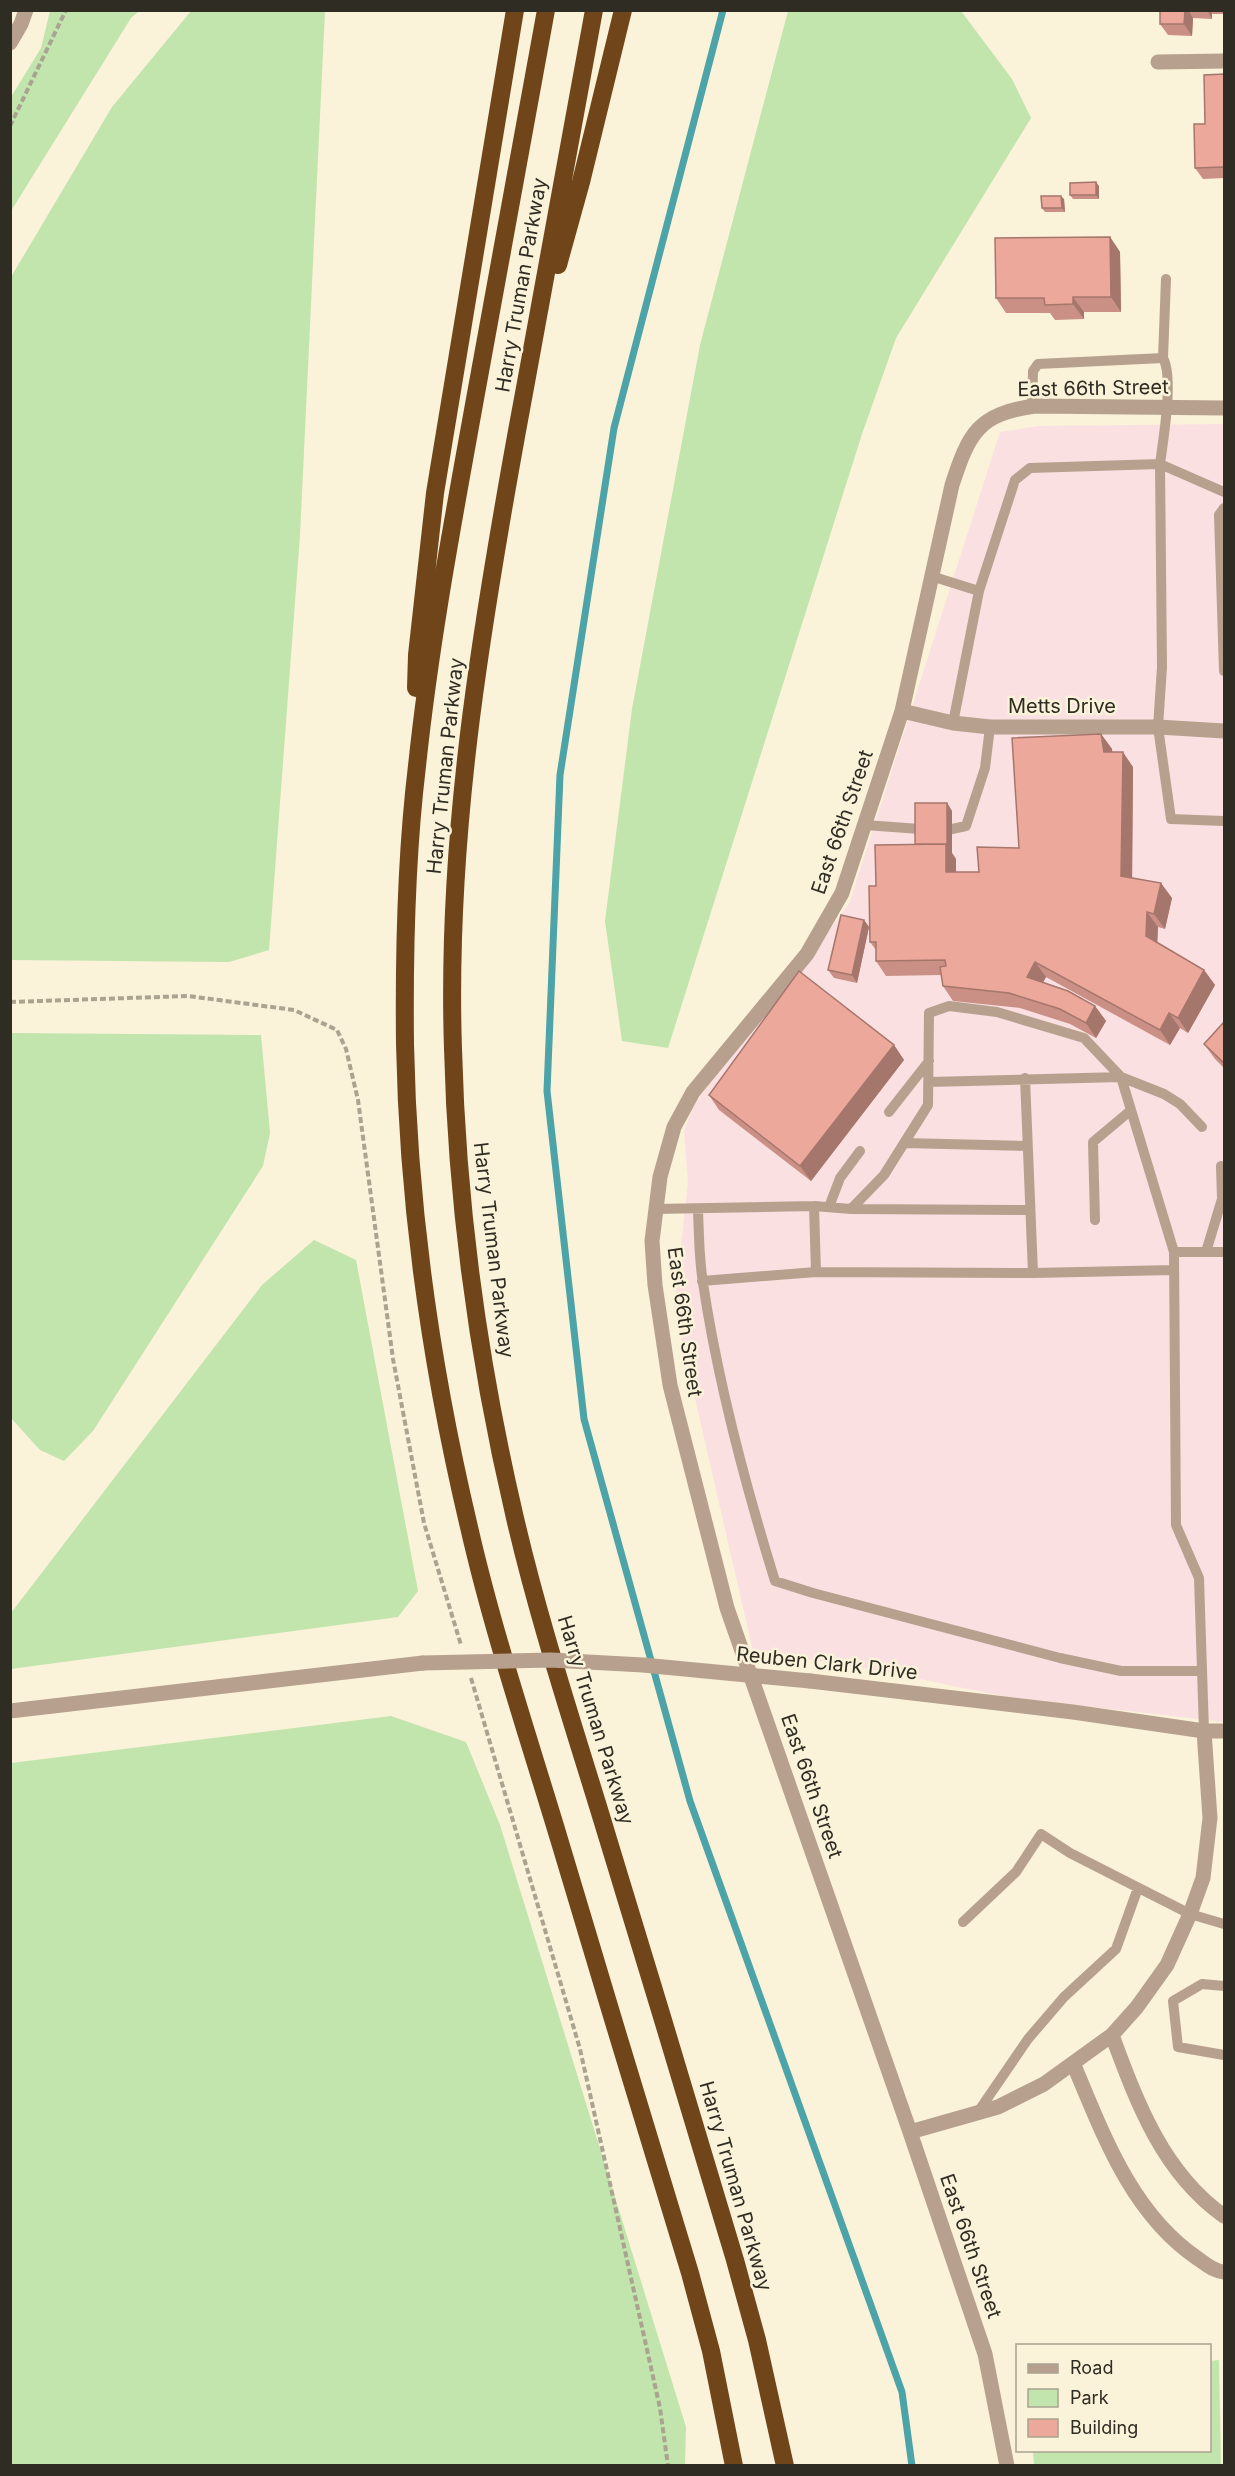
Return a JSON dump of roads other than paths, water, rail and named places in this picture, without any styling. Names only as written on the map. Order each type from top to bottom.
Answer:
[{"type":"highway","points":[[408,891],[417,655],[435,494],[515,10]]},
{"type":"highway","name":"Harry Truman Parkway","points":[[546,10],[430,656],[416,772],[408,891],[405,1047],[414,1194],[425,1282],[451,1446],[470,1532],[493,1617],[690,2273],[711,2351],[734,2466]]},
{"type":"highway","name":"Harry Truman Parkway","points":[[594,10],[477,662],[463,776],[455,892],[453,1046],[462,1200],[498,1437],[515,1521],[561,1684],[735,2259],[785,2462]]},
{"type":"highway","points":[[528,371],[581,182],[623,10]]},
{"type":"street","points":[[12,38],[26,10]]},
{"type":"street","points":[[1158,62],[1224,61]]},
{"type":"street","name":"East 66th Street","points":[[1007,2466],[985,2354],[727,1608],[670,1385],[655,1285],[652,1241],[655,1209],[660,1177],[674,1126],[693,1092],[812,946],[842,893],[902,711],[952,485],[962,455],[976,431],[989,419],[1011,409],[1032,407],[1224,408]]},
{"type":"street","name":"Metts Drive","points":[[902,711],[953,723],[990,727],[1158,727],[1224,730]]},
{"type":"street","name":"Reuben Clark Drive","points":[[10,1711],[423,1663],[551,1660],[643,1665],[810,1681],[1073,1712],[1204,1731],[1224,1731]]},
{"type":"street","points":[[910,2132],[998,2107],[1044,2084],[1112,2036],[1137,2007],[1167,1965],[1203,1878],[1209,1818],[1204,1731]]},
{"type":"street","points":[[1112,2036],[1136,2102],[1175,2170],[1204,2202],[1224,2216]]},
{"type":"street","points":[[1073,2063],[1107,2143],[1146,2211],[1175,2243],[1216,2271],[1224,2272]]},
{"type":"lane","points":[[1166,279],[1164,358],[1167,364],[1167,408],[1160,464],[1162,667],[1158,727],[1171,819],[1224,821]]},
{"type":"lane","points":[[1032,407],[1033,371],[1038,364],[1164,358]]},
{"type":"lane","points":[[953,723],[980,591],[1015,480],[1030,468],[1160,464],[1224,492]]},
{"type":"lane","points":[[1224,508],[1219,515],[1224,671]]},
{"type":"lane","points":[[931,576],[980,591]]},
{"type":"lane","points":[[952,829],[966,826],[985,768],[990,727]]},
{"type":"lane","points":[[866,825],[920,829]]},
{"type":"lane","points":[[851,1209],[884,1175],[928,1106],[929,1013],[949,1006],[997,1012],[1084,1038],[1121,1077],[1174,1252],[1176,1525],[1199,1578],[1204,1731]]},
{"type":"lane","points":[[889,1112],[929,1061]]},
{"type":"lane","points":[[929,1082],[1121,1077],[1164,1094],[1180,1104],[1202,1127]]},
{"type":"lane","points":[[1025,1078],[1033,1273]]},
{"type":"lane","points":[[1095,1220],[1093,1142],[1130,1111]]},
{"type":"lane","points":[[904,1143],[1027,1146]]},
{"type":"lane","points":[[829,1207],[840,1178],[860,1151]]},
{"type":"lane","points":[[1206,1252],[1222,1199],[1221,1166]]},
{"type":"lane","points":[[655,1209],[698,1210],[814,1206],[851,1209],[1030,1210]]},
{"type":"lane","points":[[814,1206],[816,1272]]},
{"type":"lane","points":[[698,1210],[702,1281],[738,1450],[775,1581],[1060,1658],[1121,1671],[1202,1671]]},
{"type":"lane","points":[[1174,1252],[1224,1252]]},
{"type":"lane","points":[[702,1281],[816,1272],[1033,1273],[1173,1270]]},
{"type":"lane","points":[[963,1922],[1016,1872],[1041,1834],[1070,1853],[1190,1914],[1224,1924]]},
{"type":"lane","points":[[978,2112],[1028,2039],[1064,1997],[1116,1949],[1138,1888]]},
{"type":"lane","points":[[1224,1986],[1202,1984],[1173,2001],[1178,2048],[1224,2055]]},
{"type":"waterway","points":[[723,10],[614,428],[560,775],[547,1091],[584,1419],[690,1801],[902,2392],[912,2466]]}]
